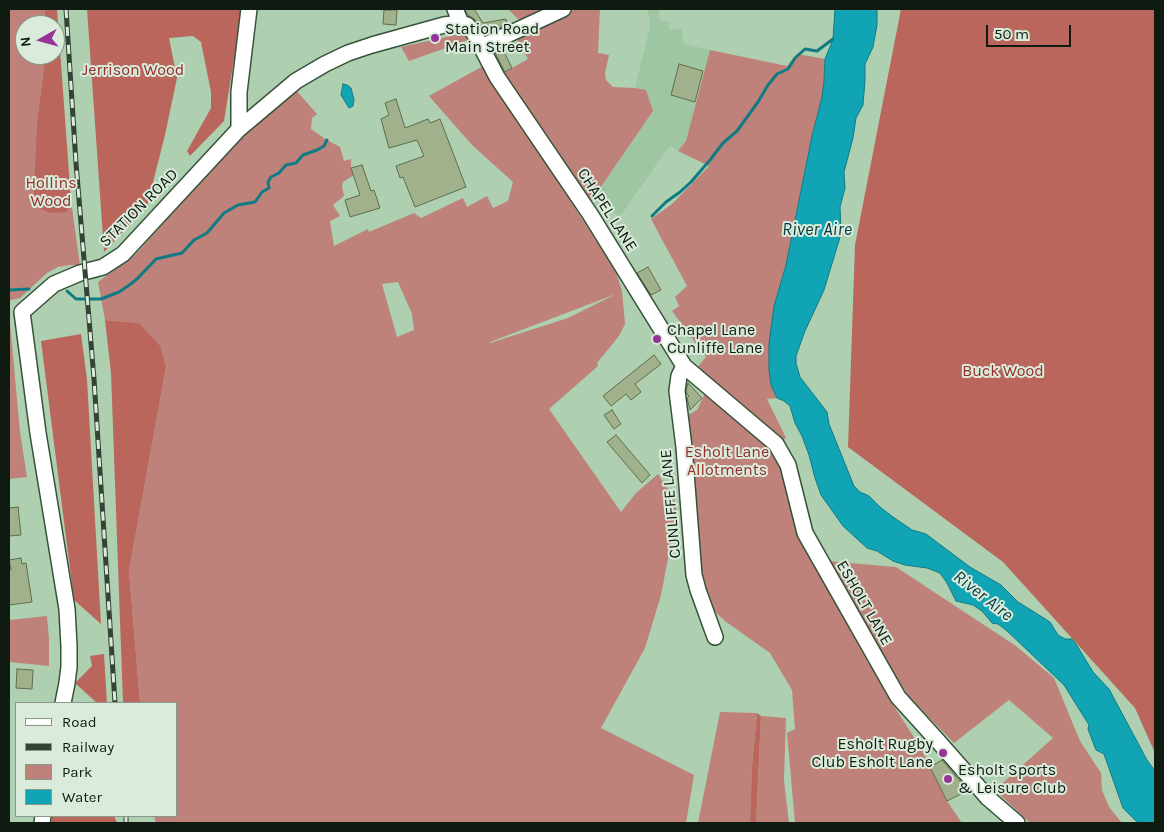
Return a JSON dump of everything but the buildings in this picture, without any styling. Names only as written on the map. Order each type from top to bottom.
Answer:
[{"type":"street","points":[[239,129],[239,92],[249,9]]},
{"type":"street","points":[[482,47],[563,9]]},
{"type":"street","name":"STATION ROAD","points":[[63,702],[69,667],[67,609],[16,311],[54,284],[80,273],[103,267],[123,254],[239,129],[296,81],[348,53],[444,25],[458,16]]},
{"type":"street","name":"CHAPEL LANE","points":[[458,16],[474,33],[497,77],[590,214],[684,366],[708,386]]},
{"type":"street","name":"CUNLIFFE LANE","points":[[684,366],[677,391],[684,448],[694,575],[715,637]]},
{"type":"street","name":"ESHOLT LANE","points":[[708,386],[776,444],[788,465],[805,533],[898,698],[988,798],[1017,823]]},
{"type":"shaded area","points":[[648,9],[659,9],[660,21],[668,21],[669,30],[681,28],[684,44],[710,50],[686,141],[678,151],[670,145],[619,218],[596,195],[653,111],[646,90],[635,88],[650,27]]},
{"type":"green space","points":[[9,9],[45,9],[45,15],[15,15],[15,65],[44,65],[37,120],[33,199],[67,212],[71,200],[80,266],[58,267],[47,273],[20,298],[9,300]]},
{"type":"green space","name":"Hollins Wood","points":[[45,9],[57,9],[57,15],[45,15]]},
{"type":"green space","name":"Jerrison Wood","points":[[87,9],[242,9],[224,121],[190,156],[187,151],[211,108],[211,92],[201,42],[193,36],[169,38],[177,78],[147,206],[104,252]]},
{"type":"green space","points":[[508,9],[541,9],[521,22]]},
{"type":"green space","points":[[575,9],[600,9],[598,53],[609,55],[605,73],[606,80],[613,87],[646,90],[653,111],[592,200],[584,194],[503,73],[528,59],[516,37]]},
{"type":"green space","name":"Buck Wood","points":[[901,9],[1155,9],[1155,753],[1135,708],[1003,562],[848,447],[855,245]]},
{"type":"green space","points":[[460,34],[471,39],[409,61],[401,47]]},
{"type":"green space","points":[[710,50],[787,66],[797,54],[825,59],[822,97],[812,136],[786,265],[774,306],[771,385],[777,398],[767,399],[786,438],[780,442],[760,419],[695,370],[706,357],[672,311],[679,306],[675,297],[687,286],[651,219],[672,204],[709,166],[678,151],[686,141]]},
{"type":"green space","name":"Hollins Wood","points":[[44,65],[61,65],[71,200],[67,212],[51,213],[41,209],[33,199],[37,120]]},
{"type":"green space","points":[[483,66],[616,272],[622,291],[625,324],[619,336],[597,363],[598,366],[549,409],[621,512],[636,493],[658,474],[673,497],[677,511],[661,595],[645,648],[601,728],[694,775],[686,823],[156,823],[154,817],[178,817],[178,702],[140,702],[129,571],[166,367],[139,323],[105,320],[98,282],[135,255],[249,127],[295,89],[317,114],[312,118],[311,129],[340,147],[344,161],[351,159],[351,168],[354,175],[343,182],[344,196],[333,205],[340,216],[330,221],[334,246],[368,229],[369,232],[414,213],[421,218],[463,198],[467,207],[487,196],[493,208],[508,201],[513,182],[472,145],[429,96]],"holes":[[[398,282],[412,314],[414,330],[397,337],[382,284]],[[616,294],[568,318],[490,343]]]},
{"type":"green space","points":[[105,320],[139,323],[160,346],[166,367],[129,571],[140,702],[123,702],[111,373]]},
{"type":"green space","points":[[9,322],[20,432],[27,477],[9,479]]},
{"type":"green space","points":[[81,334],[87,379],[101,624],[74,600],[41,341]]},
{"type":"green space","name":"Esholt Lane Allotments","points":[[705,393],[766,446],[784,472],[796,527],[806,552],[834,598],[868,663],[885,687],[884,691],[921,748],[947,801],[962,823],[795,823],[787,733],[795,729],[792,690],[770,653],[725,621],[712,609],[702,585],[684,417],[697,410]]},
{"type":"green space","points":[[827,561],[896,567],[1016,646],[1054,678],[1080,741],[1101,773],[1102,790],[1109,807],[1122,823],[1030,823],[995,790],[1053,738],[1009,700],[954,743],[911,699],[890,670]]},
{"type":"green space","points":[[47,616],[49,666],[9,662],[9,620]]},
{"type":"green space","points":[[104,654],[107,702],[96,702],[75,683],[92,666],[90,656]]},
{"type":"green space","points":[[720,712],[757,713],[752,766],[750,823],[698,823]]},
{"type":"green space","points":[[757,713],[761,716],[756,823],[750,823],[752,766]]},
{"type":"green space","points":[[761,716],[786,718],[784,780],[789,823],[756,823]]},
{"type":"green space","points":[[52,817],[114,817],[117,823],[51,823]]},
{"type":"water","name":"River Aire","points":[[835,9],[877,9],[877,25],[873,47],[865,64],[863,105],[856,118],[844,172],[845,188],[840,207],[841,234],[824,290],[796,356],[800,377],[827,412],[829,424],[854,486],[860,492],[869,496],[880,507],[912,530],[926,534],[970,567],[1001,585],[1018,602],[1050,622],[1058,635],[1065,639],[1072,639],[1076,644],[1093,672],[1109,689],[1147,760],[1155,771],[1155,823],[1138,823],[1123,808],[1104,754],[1096,750],[1088,729],[1089,725],[1064,685],[1006,630],[998,624],[992,623],[982,611],[973,605],[956,601],[940,573],[927,568],[893,561],[877,551],[867,548],[843,526],[821,495],[809,455],[790,406],[777,398],[771,385],[769,344],[774,306],[786,265],[812,136],[822,97],[825,59],[833,39]]},
{"type":"water","points":[[343,84],[351,88],[354,100],[353,106],[349,108],[341,95]]},
{"type":"waterway","points":[[652,216],[691,182],[723,143],[737,131],[777,74],[788,69],[795,58],[805,49],[817,51],[833,39]]},
{"type":"waterway","points":[[67,291],[76,299],[101,299],[119,292],[137,279],[156,259],[182,253],[194,240],[207,233],[224,213],[238,205],[255,202],[262,192],[269,188],[268,182],[271,177],[279,173],[286,165],[296,163],[303,155],[324,146],[327,140]]},
{"type":"waterway","points":[[9,290],[29,289]]},
{"type":"railway","points":[[66,9],[76,163],[94,379],[115,702]]},
{"type":"railway","points":[[126,817],[126,823]]},
{"type":"place","name":"Station Road Main Street","points":[[435,38]]},
{"type":"place","name":"Chapel Lane Cunliffe Lane","points":[[657,339]]},
{"type":"place","name":"Esholt Rugby Club Esholt Lane","points":[[943,753]]},
{"type":"place","name":"Esholt Sports & Leisure Club","points":[[948,779]]}]
